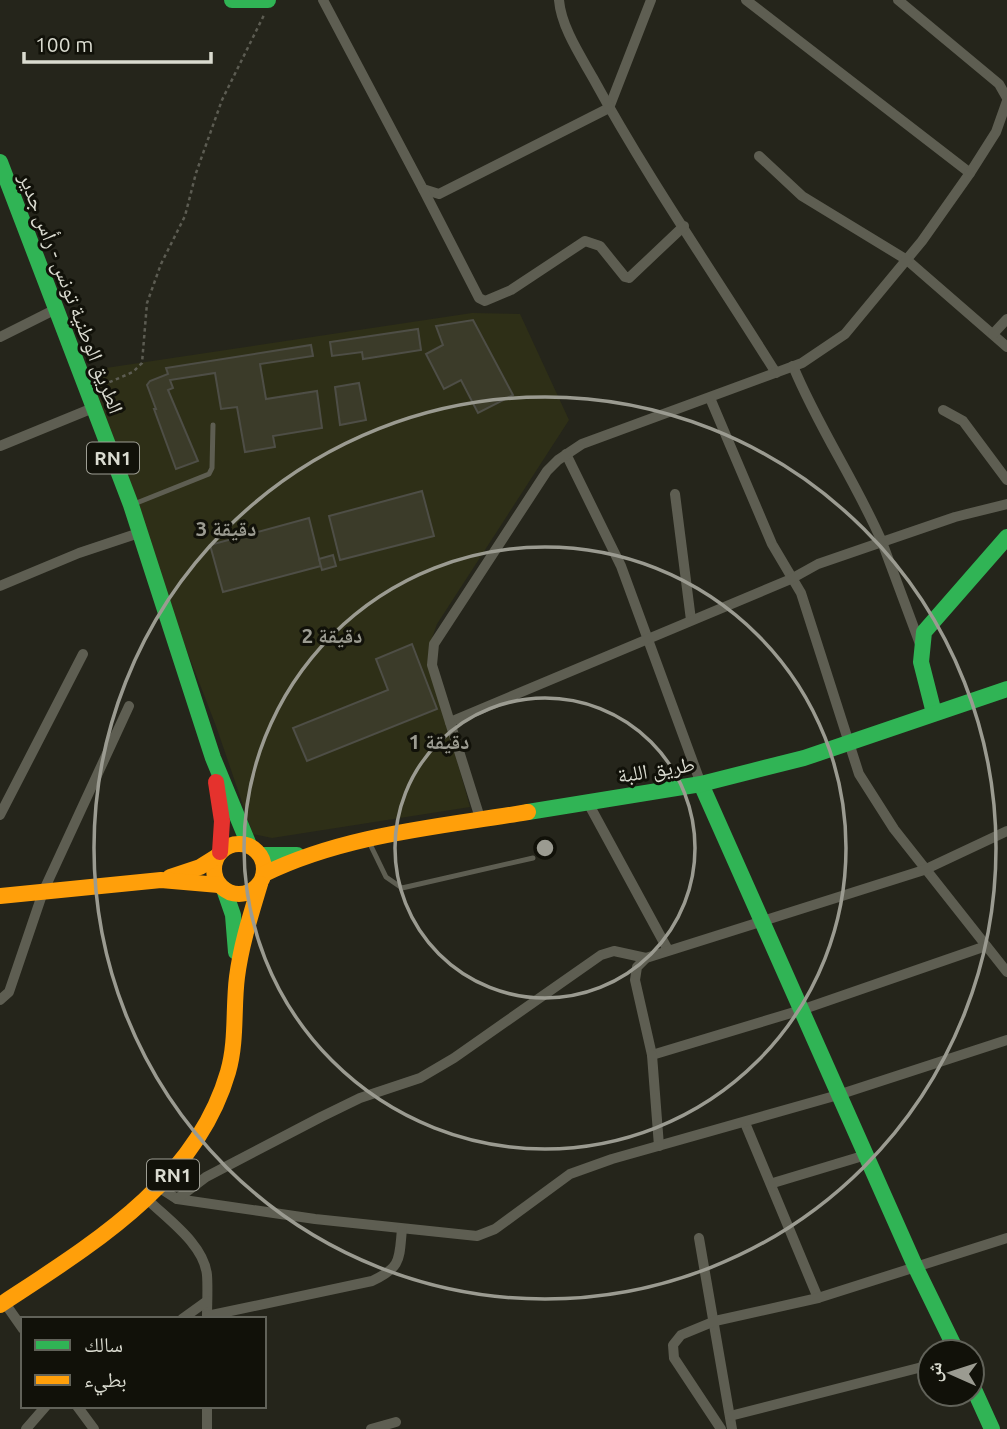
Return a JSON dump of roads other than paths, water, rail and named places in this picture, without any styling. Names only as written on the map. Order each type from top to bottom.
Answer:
[{"type":"main road","points":[[232,0],[268,0]]},
{"type":"main road","name":"الطريق الوطنية تونس - رأس جدير","points":[[0,162],[131,505],[213,758],[255,850]]},
{"type":"main road","points":[[934,713],[920,644],[924,632],[1007,537]]},
{"type":"main road","name":"طريق اللبة","points":[[262,879],[303,855],[367,839],[480,818],[701,784],[847,744],[1007,689]]},
{"type":"main road","name":"الطريق الوطنية تونس - رأس جدير","points":[[213,758],[222,821],[218,854]]},
{"type":"main road","points":[[701,784],[838,1095],[950,1338]]},
{"type":"main road","points":[[161,880],[200,867],[230,845],[255,850]]},
{"type":"main road","name":"طريق اللبة","points":[[255,850],[303,855]]},
{"type":"main road","name":"RN1","points":[[2,1304],[102,1235],[153,1194],[194,1146],[218,1102],[229,1071],[238,973],[262,879],[255,850]]},
{"type":"main road","name":"RN1","points":[[218,854],[214,872],[233,915],[238,973]]},
{"type":"main road","points":[[0,896],[161,880],[222,887],[247,893],[262,879]]},
{"type":"main road","points":[[982,1408],[992,1429]]},
{"type":"street","points":[[323,0],[479,298],[485,301],[511,290],[585,241],[600,246],[625,277],[629,278],[684,226]]},
{"type":"street","points":[[559,0],[580,54],[609,108],[776,373]]},
{"type":"street","points":[[423,189],[439,194],[455,188],[609,108],[651,0]]},
{"type":"street","points":[[746,0],[971,173]]},
{"type":"street","points":[[480,818],[432,665],[434,644],[547,471],[582,444],[776,373],[824,351],[845,334],[908,260],[971,173],[996,132],[1007,100],[999,84],[898,0]]},
{"type":"street","points":[[759,156],[802,196],[908,260],[1007,347]]},
{"type":"street","points":[[0,337],[56,309]]},
{"type":"street","points":[[993,334],[1007,319]]},
{"type":"street","points":[[793,366],[810,405],[850,474],[882,542],[920,644]]},
{"type":"street","points":[[710,398],[756,509],[800,593],[847,744],[859,774],[874,801],[924,870],[1007,972]]},
{"type":"street","points":[[0,446],[93,408]]},
{"type":"street","points":[[943,410],[963,421],[1007,480]]},
{"type":"street","points":[[566,454],[621,566],[701,784]]},
{"type":"street","points":[[675,494],[691,620]]},
{"type":"street","points":[[450,722],[791,579],[818,564],[954,517],[1007,504]]},
{"type":"street","points":[[0,586],[79,553],[139,533]]},
{"type":"street","points":[[0,815],[83,654]]},
{"type":"street","points":[[0,1000],[9,992],[43,892],[129,706]]},
{"type":"street","points":[[587,801],[668,950]]},
{"type":"street","points":[[659,1146],[652,1055],[635,979],[637,967],[646,958],[924,870],[1007,831]]},
{"type":"street","points":[[652,1055],[801,1010],[986,946]]},
{"type":"street","points":[[177,1199],[206,1177],[321,1116],[360,1098],[420,1078],[454,1058],[601,955],[614,951],[646,958]]},
{"type":"street","points":[[153,1194],[465,1236],[486,1233],[562,1178],[659,1146],[838,1095],[1007,1040]]},
{"type":"street","points":[[745,1123],[818,1298]]},
{"type":"street","points":[[772,1183],[866,1154]]},
{"type":"street","points":[[153,1194],[202,1259],[207,1273],[207,1317]]},
{"type":"street","points":[[211,1317],[381,1277],[396,1268],[402,1228]]},
{"type":"street","points":[[699,1238],[732,1429]]},
{"type":"street","points":[[721,1429],[674,1358],[673,1345],[681,1335],[715,1321],[818,1298],[1007,1238]]},
{"type":"street","points":[[185,1317],[207,1301]]},
{"type":"street","points":[[2,1304],[21,1327]]},
{"type":"street","points":[[730,1416],[916,1369]]},
{"type":"street","points":[[26,1429],[44,1408]]},
{"type":"street","points":[[78,1408],[94,1429]]},
{"type":"street","points":[[204,1427],[207,1408]]},
{"type":"street","points":[[371,1429],[396,1422]]},
{"type":"lane","points":[[131,505],[209,474],[212,468],[213,425]]},
{"type":"lane","points":[[367,839],[386,877],[402,888],[533,858]]}]
